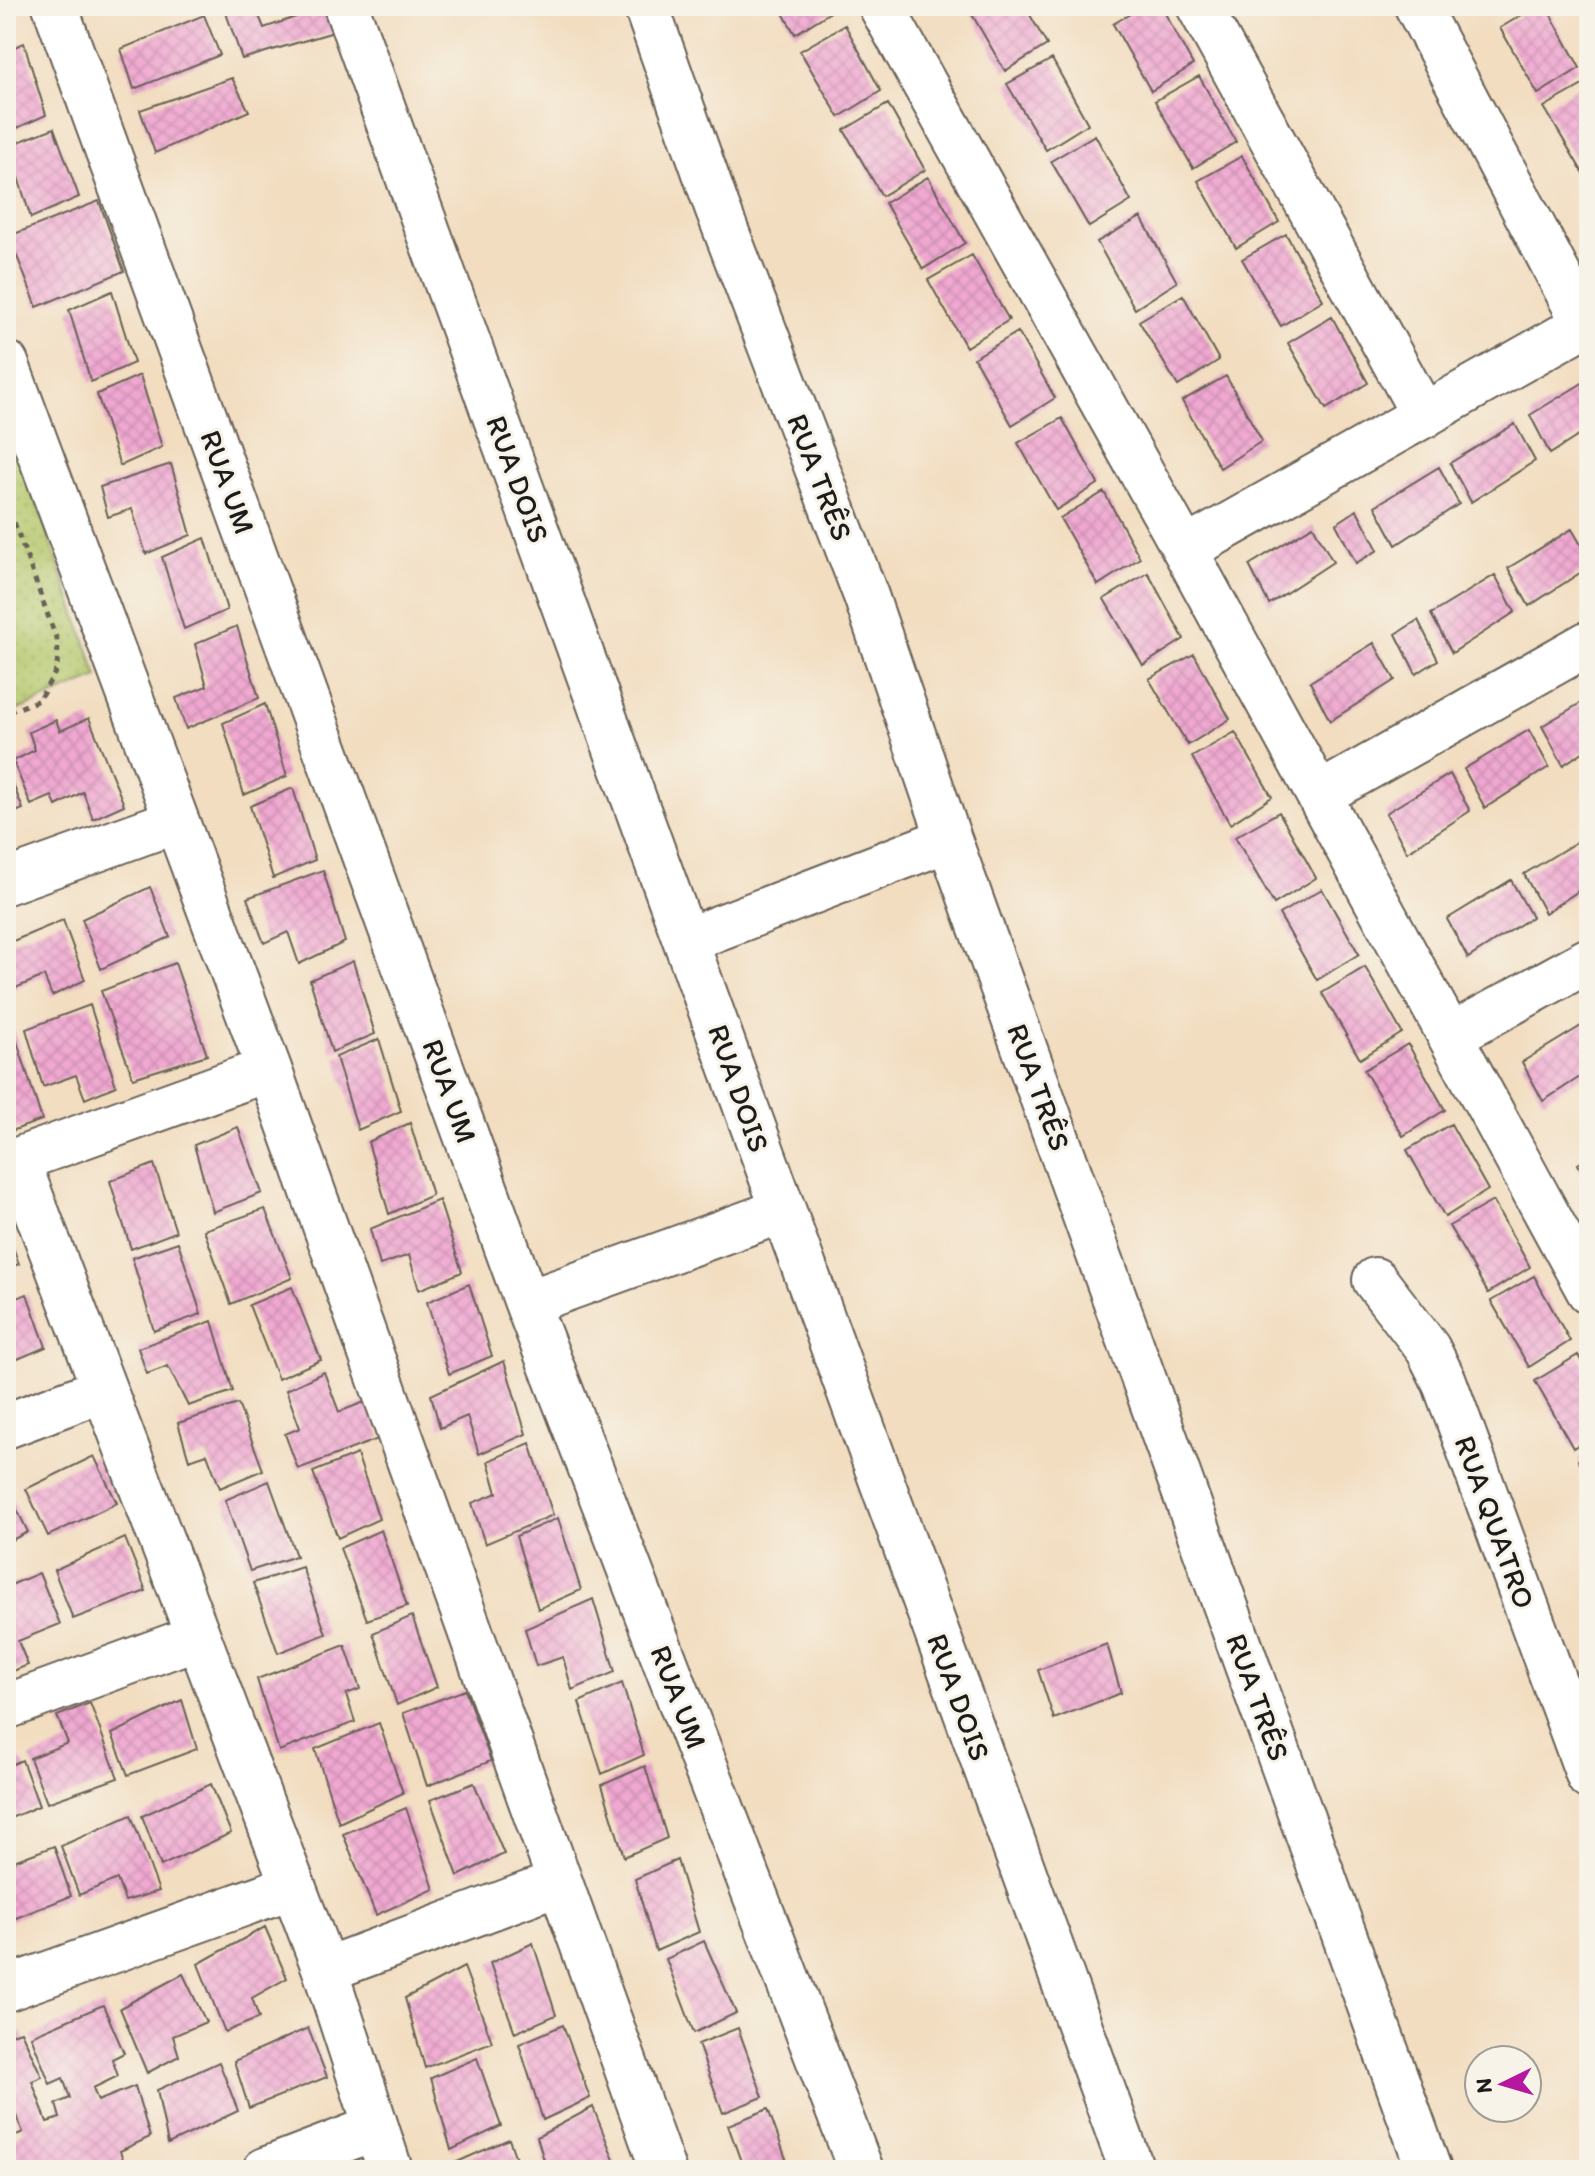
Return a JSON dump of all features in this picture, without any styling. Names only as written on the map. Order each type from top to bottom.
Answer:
[{"type":"street","name":"RUA UM","points":[[55,6],[527,1303],[861,2170]]},
{"type":"street","name":"RUA DOIS","points":[[346,6],[687,940],[781,1211],[1132,2170]]},
{"type":"street","name":"RUA TRÊS","points":[[646,6],[717,207],[866,596],[949,839],[1429,2170]]},
{"type":"street","points":[[881,6],[1586,1278]]},
{"type":"street","points":[[1199,6],[1424,416]]},
{"type":"street","points":[[1185,550],[1587,324],[1417,6]]},
{"type":"street","points":[[6,363],[269,1069],[663,2170]]},
{"type":"street","points":[[1319,795],[1589,643]]},
{"type":"street","points":[[6,882],[175,821]]},
{"type":"street","points":[[687,940],[949,839]]},
{"type":"street","points":[[1450,1036],[1589,960]]},
{"type":"street","points":[[269,1069],[11,1162],[104,1389],[325,1970],[390,2170]]},
{"type":"street","points":[[527,1303],[781,1211]]},
{"type":"street","name":"RUA QUATRO","points":[[1375,1280],[1412,1327],[1444,1381],[1589,1777]]},
{"type":"street","points":[[6,1426],[104,1389]]},
{"type":"street","points":[[6,1707],[197,1637]]},
{"type":"street","points":[[325,1970],[560,1882]]},
{"type":"street","points":[[6,1989],[293,1886]]},
{"type":"street","points":[[265,2170],[375,2128]]},
{"type":"path","points":[[6,500],[58,643],[57,669],[39,700],[6,713]]},
{"type":"green space","points":[[6,416],[98,677],[6,715]]},
{"type":"building","points":[[233,6],[255,6],[264,28],[328,6],[337,31],[242,59],[225,10]]},
{"type":"building","points":[[779,6],[840,6],[795,34]]},
{"type":"building","points":[[967,6],[1025,6],[1047,45],[1005,71]]},
{"type":"building","points":[[1144,6],[1161,6],[1193,65],[1151,91],[1113,24]]},
{"type":"building","points":[[1537,6],[1546,6],[1580,68],[1538,94],[1500,28]]},
{"type":"building","points":[[204,15],[220,55],[134,89],[121,49]]},
{"type":"building","points":[[845,25],[881,91],[839,117],[800,51]]},
{"type":"building","points":[[24,43],[46,115],[6,133],[6,51]]},
{"type":"building","points":[[1052,59],[1088,124],[1046,150],[1007,84]]},
{"type":"building","points":[[1199,76],[1236,142],[1193,168],[1155,101]]},
{"type":"building","points":[[232,78],[249,111],[155,153],[140,110]]},
{"type":"building","points":[[1588,82],[1589,169],[1583,173],[1544,107]]},
{"type":"building","points":[[888,104],[925,170],[882,196],[844,130]]},
{"type":"building","points":[[54,128],[79,197],[31,218],[8,146]]},
{"type":"building","points":[[1095,135],[1131,201],[1089,227],[1051,161]]},
{"type":"building","points":[[1242,156],[1279,222],[1236,248],[1198,181]]},
{"type":"building","points":[[928,177],[965,243],[923,269],[885,203]]},
{"type":"building","points":[[99,201],[124,271],[37,307],[9,236]]},
{"type":"building","points":[[1141,217],[1177,282],[1135,309],[1097,242]]},
{"type":"building","points":[[1286,234],[1323,300],[1281,326],[1242,259]]},
{"type":"building","points":[[972,255],[1009,320],[966,347],[928,280]]},
{"type":"building","points":[[112,291],[134,363],[91,382],[69,310]]},
{"type":"building","points":[[1183,295],[1219,360],[1178,386],[1139,321]]},
{"type":"building","points":[[1332,317],[1368,383],[1326,409],[1288,343]]},
{"type":"building","points":[[1018,332],[1055,398],[1012,425],[974,358]]},
{"type":"building","points":[[140,375],[162,447],[120,466],[97,394]]},
{"type":"building","points":[[1226,376],[1262,441],[1220,468],[1182,401]]},
{"type":"building","points":[[1589,379],[1589,429],[1550,454],[1530,415]]},
{"type":"building","points":[[1062,418],[1098,484],[1056,510],[1018,443]]},
{"type":"building","points":[[1515,424],[1535,461],[1471,502],[1450,463]]},
{"type":"building","points":[[171,464],[191,535],[146,554],[132,509],[108,517],[100,487]]},
{"type":"building","points":[[1439,467],[1459,504],[1396,545],[1375,506]]},
{"type":"building","points":[[1104,492],[1140,558],[1098,585],[1060,518]]},
{"type":"building","points":[[1357,510],[1378,550],[1356,563],[1336,524]]},
{"type":"building","points":[[1313,526],[1333,562],[1269,604],[1249,565]]},
{"type":"building","points":[[1572,529],[1589,559],[1589,567],[1529,606],[1508,568]]},
{"type":"building","points":[[205,538],[227,610],[184,629],[162,557]]},
{"type":"building","points":[[1148,573],[1184,639],[1143,665],[1104,599]]},
{"type":"building","points":[[1495,575],[1515,612],[1452,653],[1431,614]]},
{"type":"building","points":[[1418,620],[1438,660],[1416,674],[1396,634]]},
{"type":"building","points":[[237,626],[259,698],[186,729],[176,698],[207,686],[195,644]]},
{"type":"building","points":[[1374,643],[1395,680],[1330,721],[1310,682]]},
{"type":"building","points":[[1194,654],[1230,719],[1188,745],[1149,679]]},
{"type":"building","points":[[1589,698],[1589,748],[1563,765],[1542,726]]},
{"type":"building","points":[[265,704],[287,776],[244,795],[223,723]]},
{"type":"building","points":[[89,718],[124,805],[93,819],[83,792],[56,806],[52,796],[31,805],[13,761],[35,750],[29,732],[56,720],[60,731]]},
{"type":"building","points":[[1529,730],[1549,767],[1485,808],[1464,769]]},
{"type":"building","points":[[1235,732],[1272,797],[1230,824],[1192,757]]},
{"type":"building","points":[[6,767],[23,809],[6,816]]},
{"type":"building","points":[[1450,774],[1470,811],[1407,852],[1386,813]]},
{"type":"building","points":[[293,788],[315,860],[273,878],[250,806]]},
{"type":"building","points":[[1279,812],[1316,878],[1274,904],[1235,837]]},
{"type":"building","points":[[1588,835],[1589,884],[1545,913],[1524,874]]},
{"type":"building","points":[[323,870],[345,942],[299,964],[288,932],[264,943],[247,898]]},
{"type":"building","points":[[1511,880],[1532,917],[1468,958],[1447,919]]},
{"type":"building","points":[[150,887],[170,937],[101,969],[82,919]]},
{"type":"building","points":[[1322,889],[1359,954],[1317,980],[1279,914]]},
{"type":"building","points":[[63,920],[85,980],[52,996],[44,976],[6,992],[6,944]]},
{"type":"building","points":[[353,961],[375,1034],[332,1052],[310,980]]},
{"type":"building","points":[[175,963],[207,1055],[133,1078],[101,991]]},
{"type":"building","points":[[1365,967],[1402,1033],[1360,1059],[1322,993]]},
{"type":"building","points":[[90,1005],[116,1086],[85,1099],[76,1075],[43,1087],[26,1029]]},
{"type":"building","points":[[6,1007],[42,1120],[6,1133]]},
{"type":"building","points":[[1586,1023],[1589,1071],[1543,1101],[1522,1062]]},
{"type":"building","points":[[379,1039],[401,1111],[358,1130],[336,1057]]},
{"type":"building","points":[[1408,1044],[1445,1110],[1403,1136],[1364,1070]]},
{"type":"building","points":[[410,1123],[432,1195],[389,1214],[368,1142]]},
{"type":"building","points":[[1451,1124],[1488,1190],[1445,1217],[1407,1150]]},
{"type":"building","points":[[238,1127],[262,1193],[213,1212],[194,1145]]},
{"type":"building","points":[[1589,1157],[1589,1186],[1578,1164]]},
{"type":"building","points":[[154,1164],[176,1232],[131,1249],[110,1181]]},
{"type":"building","points":[[439,1200],[462,1272],[419,1290],[409,1255],[380,1265],[370,1229]]},
{"type":"building","points":[[1493,1201],[1530,1267],[1488,1293],[1449,1226]]},
{"type":"building","points":[[265,1209],[292,1278],[231,1304],[204,1230]]},
{"type":"building","points":[[6,1228],[19,1264],[6,1269]]},
{"type":"building","points":[[178,1242],[201,1314],[154,1331],[132,1258]]},
{"type":"building","points":[[1534,1276],[1570,1341],[1529,1367],[1491,1301]]},
{"type":"building","points":[[469,1284],[492,1356],[449,1374],[427,1302]]},
{"type":"building","points":[[292,1287],[321,1360],[278,1379],[249,1305]]},
{"type":"building","points":[[27,1294],[46,1347],[6,1364],[6,1302]]},
{"type":"building","points":[[212,1321],[233,1391],[188,1406],[168,1366],[147,1374],[138,1348]]},
{"type":"building","points":[[1578,1355],[1589,1375],[1589,1438],[1573,1448],[1535,1381]]},
{"type":"building","points":[[504,1361],[526,1434],[479,1454],[467,1416],[440,1428],[431,1395]]},
{"type":"building","points":[[324,1372],[339,1412],[367,1401],[381,1438],[298,1469],[285,1434],[300,1428],[286,1390]]},
{"type":"building","points":[[238,1404],[263,1470],[220,1488],[207,1454],[189,1460],[178,1423]]},
{"type":"building","points":[[530,1443],[553,1515],[485,1544],[472,1503],[497,1493],[488,1461]]},
{"type":"building","points":[[357,1454],[379,1519],[338,1538],[313,1472]]},
{"type":"building","points":[[1589,1454],[1589,1478],[1578,1460]]},
{"type":"building","points":[[94,1456],[117,1503],[48,1536],[26,1489]]},
{"type":"building","points":[[269,1481],[296,1556],[250,1571],[225,1500]]},
{"type":"building","points":[[6,1487],[28,1532],[6,1543]]},
{"type":"building","points":[[558,1518],[581,1590],[538,1609],[516,1536]]},
{"type":"building","points":[[381,1530],[407,1606],[367,1620],[340,1548]]},
{"type":"building","points":[[125,1538],[146,1591],[73,1619],[54,1570]]},
{"type":"building","points":[[302,1567],[326,1634],[278,1653],[253,1583]]},
{"type":"building","points":[[39,1573],[60,1624],[18,1641],[28,1665],[6,1674],[6,1587]]},
{"type":"building","points":[[593,1599],[615,1672],[572,1690],[563,1657],[536,1666],[525,1629]]},
{"type":"building","points":[[412,1616],[437,1687],[397,1705],[373,1633]]},
{"type":"building","points":[[1107,1644],[1121,1693],[1054,1719],[1038,1670]]},
{"type":"building","points":[[345,1645],[360,1689],[346,1694],[355,1722],[279,1751],[257,1679]]},
{"type":"building","points":[[622,1683],[644,1755],[602,1774],[579,1702]]},
{"type":"building","points":[[465,1690],[491,1761],[427,1786],[403,1713]]},
{"type":"building","points":[[182,1700],[197,1749],[128,1775],[112,1734]]},
{"type":"building","points":[[90,1703],[118,1778],[47,1803],[30,1758],[68,1743],[57,1716]]},
{"type":"building","points":[[379,1723],[403,1793],[339,1823],[315,1749]]},
{"type":"building","points":[[22,1760],[39,1806],[6,1820],[6,1767]]},
{"type":"building","points":[[645,1766],[667,1838],[624,1857],[602,1785]]},
{"type":"building","points":[[474,1783],[504,1854],[458,1876],[430,1800]]},
{"type":"building","points":[[211,1784],[231,1833],[161,1866],[142,1816]]},
{"type":"building","points":[[406,1808],[434,1889],[376,1915],[343,1834]]},
{"type":"building","points":[[131,1815],[159,1891],[125,1901],[117,1879],[79,1895],[61,1846]]},
{"type":"building","points":[[54,1846],[71,1896],[6,1922],[6,1864]]},
{"type":"building","points":[[677,1860],[699,1932],[656,1951],[635,1879]]},
{"type":"building","points":[[265,1927],[287,1978],[252,1998],[259,2018],[225,2032],[198,1964]]},
{"type":"building","points":[[704,1941],[736,2013],[694,2033],[666,1959]]},
{"type":"building","points":[[533,1943],[556,2015],[515,2033],[490,1963]]},
{"type":"building","points":[[464,1967],[492,2042],[425,2068],[405,1998]]},
{"type":"building","points":[[183,1974],[206,2022],[173,2036],[179,2056],[147,2073],[120,2008]]},
{"type":"building","points":[[103,2005],[124,2053],[112,2059],[118,2076],[93,2088],[98,2101],[135,2086],[150,2137],[120,2151],[127,2170],[6,2170],[6,2140],[23,2132],[6,2093],[6,2036],[21,2031],[42,2077],[32,2081],[47,2122],[60,2118],[56,2104],[70,2098],[63,2078],[50,2084],[31,2036]]},
{"type":"building","points":[[563,2025],[590,2098],[543,2120],[519,2044]]},
{"type":"building","points":[[308,2028],[327,2077],[249,2108],[234,2061]]},
{"type":"building","points":[[738,2028],[763,2097],[723,2113],[698,2044]]},
{"type":"building","points":[[477,2058],[501,2126],[451,2150],[431,2078]]},
{"type":"building","points":[[219,2062],[238,2111],[168,2144],[157,2090]]},
{"type":"building","points":[[593,2107],[618,2170],[547,2170],[537,2137]]},
{"type":"building","points":[[768,2109],[790,2170],[744,2170],[728,2125]]},
{"type":"building","points":[[509,2139],[520,2170],[439,2170]]}]
